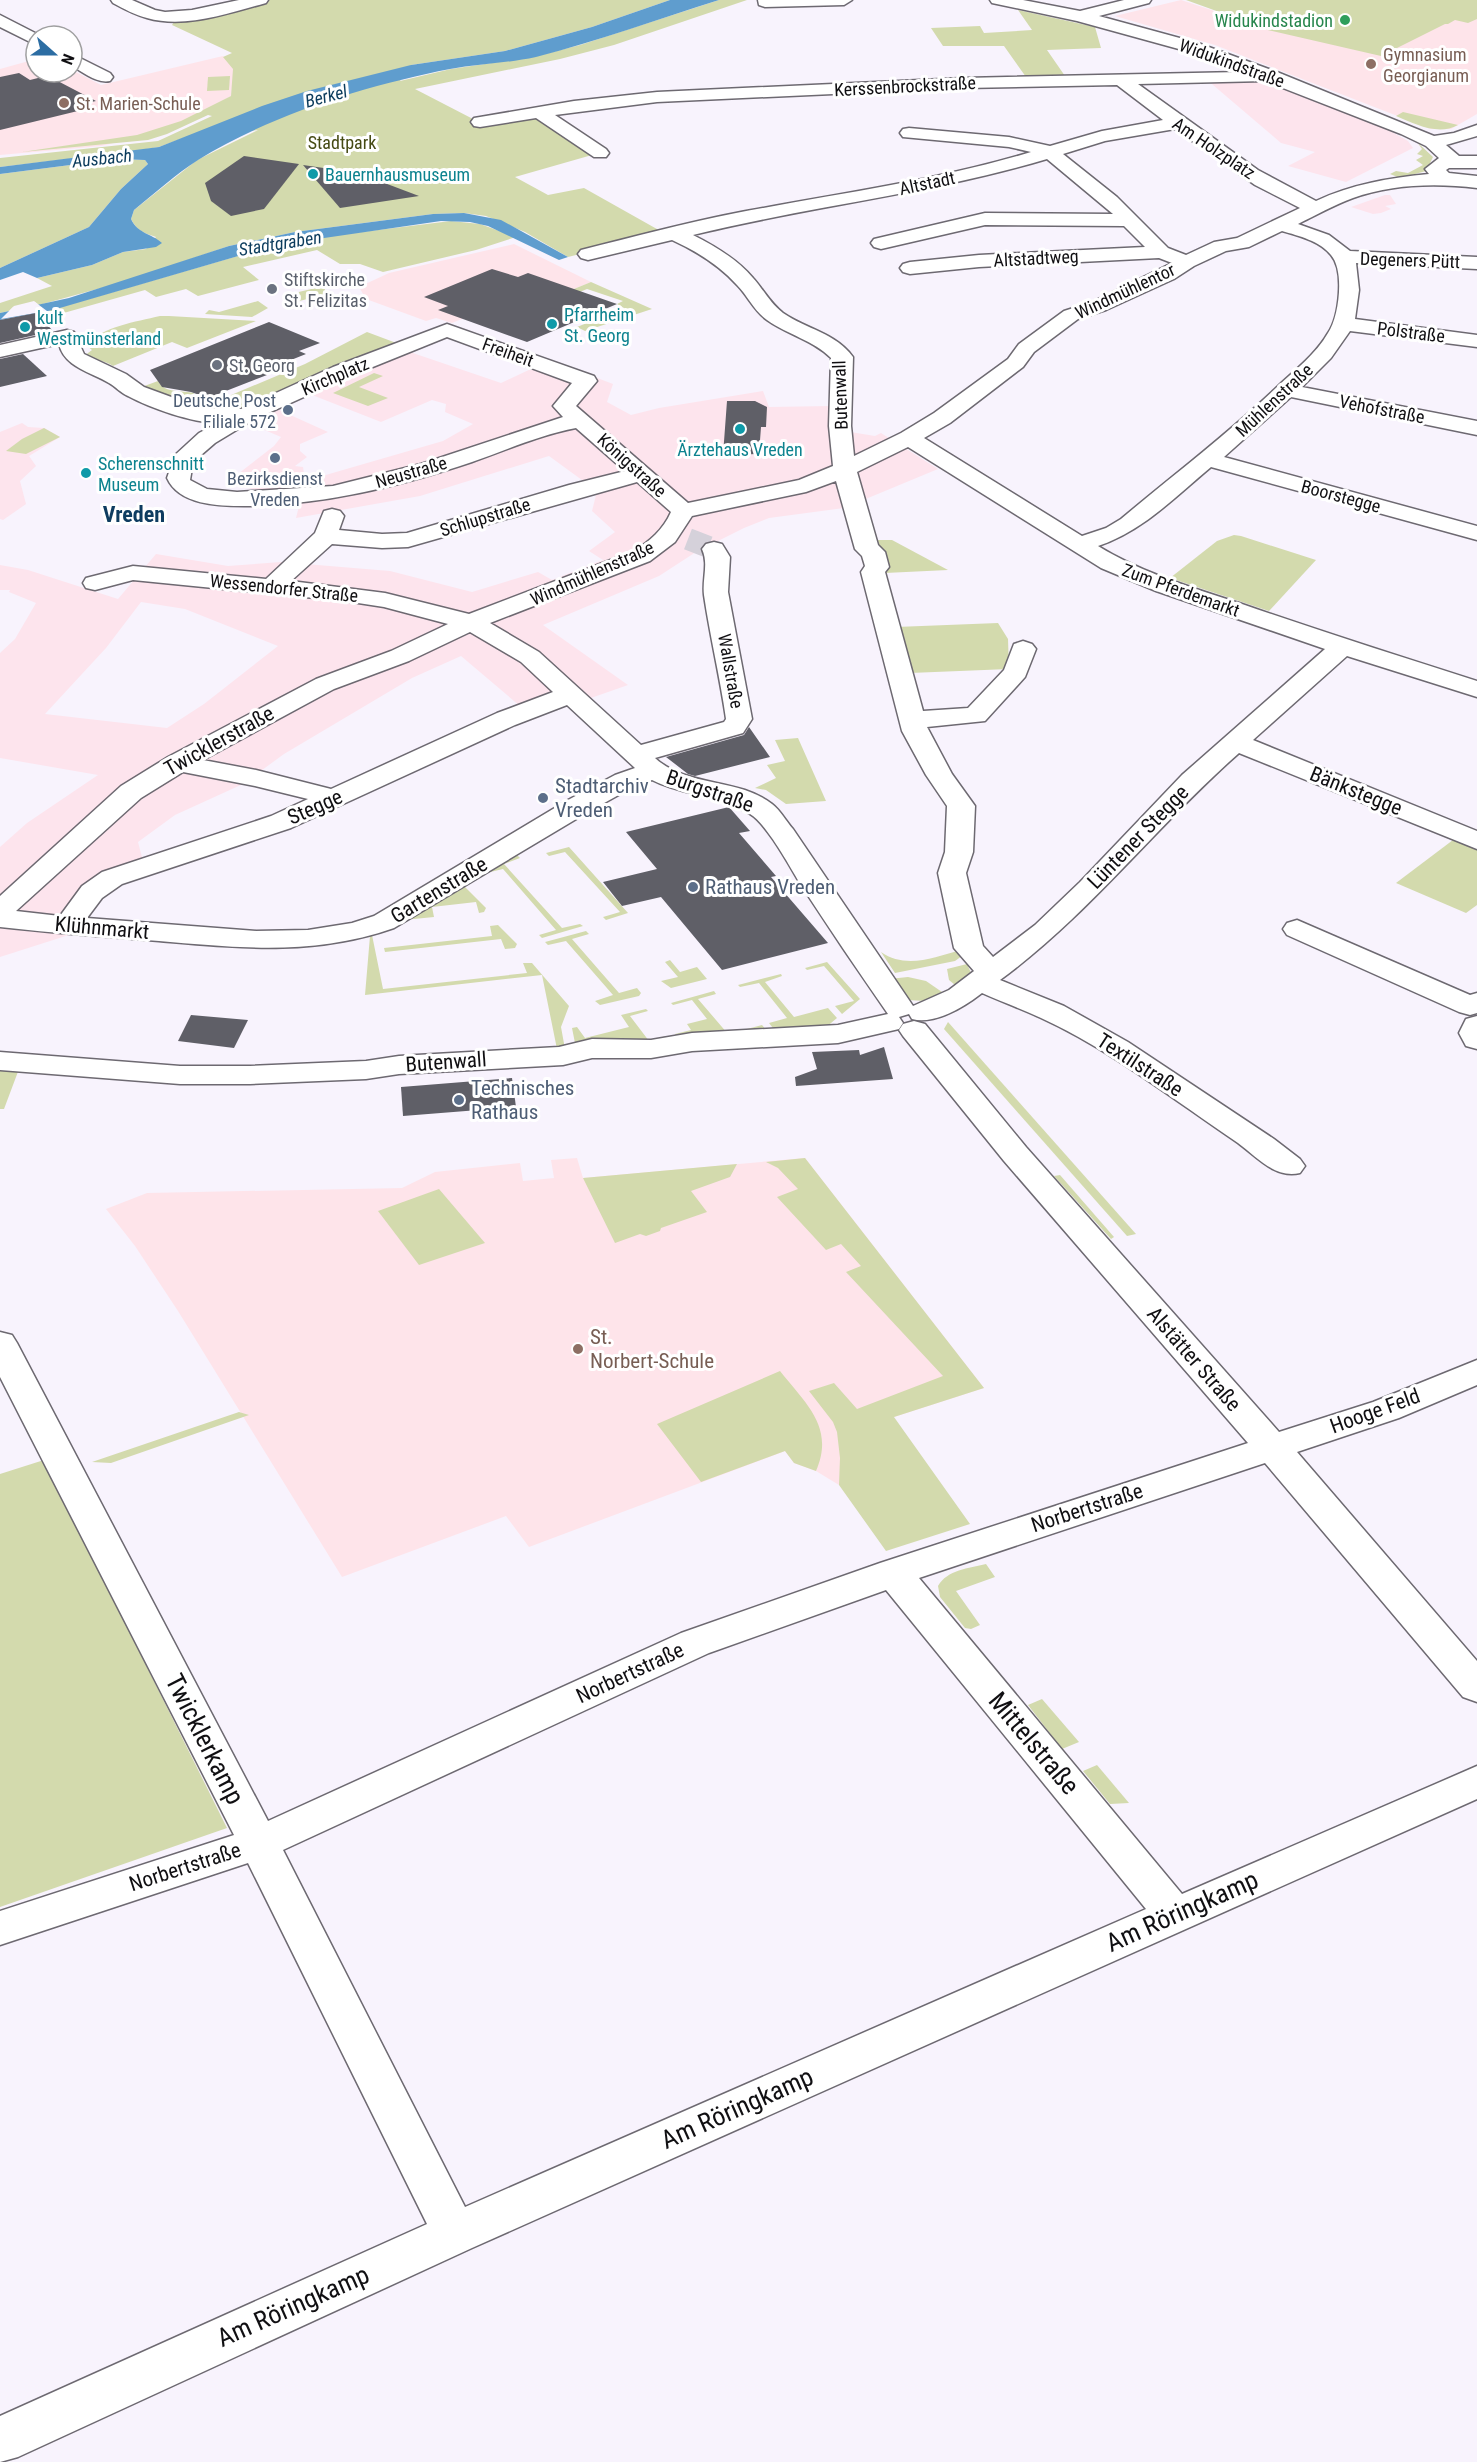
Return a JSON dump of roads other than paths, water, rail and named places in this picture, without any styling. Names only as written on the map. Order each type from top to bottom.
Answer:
[{"type":"street","points":[[119,0],[152,15],[162,17],[191,15],[260,0]]},
{"type":"street","points":[[765,2],[844,0]]},
{"type":"street","name":"Widukindstraße","points":[[998,0],[1079,16],[1192,47],[1407,130],[1432,142],[1453,160]]},
{"type":"street","points":[[1079,16],[1143,0]]},
{"type":"street","points":[[0,20],[24,33]]},
{"type":"street","points":[[84,66],[104,77]]},
{"type":"street","name":"Kerssenbrockstraße","points":[[480,122],[574,106],[657,97],[1119,78],[1271,76]]},
{"type":"street","name":"Am Holzplatz","points":[[1119,78],[1177,123],[1284,195],[1316,208]]},
{"type":"street","points":[[539,112],[600,153]]},
{"type":"street","name":"Altstadt","points":[[674,233],[777,210],[902,189],[1000,167],[1102,136],[1177,123]]},
{"type":"street","points":[[1432,142],[1458,138],[1477,130]]},
{"type":"street","points":[[909,133],[1009,142],[1032,146],[1051,153],[1110,201],[1161,252],[1187,262]]},
{"type":"street","points":[[1444,178],[1435,172],[1435,166],[1453,160],[1477,162]]},
{"type":"street","name":"Windmühlentor","points":[[682,511],[806,485],[909,438],[942,418],[1016,363],[1026,348],[1071,315],[1099,306],[1167,275],[1187,262],[1221,246],[1242,243],[1279,224],[1365,188],[1444,178],[1477,182]]},
{"type":"street","name":"Altstadtweg","points":[[880,243],[985,219],[1128,220]]},
{"type":"street","points":[[1279,224],[1321,239],[1343,257]]},
{"type":"street","points":[[588,254],[674,233]]},
{"type":"street","name":"Butenwall","points":[[674,233],[700,245],[719,258],[740,275],[769,311],[834,347],[842,357],[840,428],[845,469],[867,549],[873,552],[877,567],[873,572],[912,720],[939,775],[961,806],[958,852],[952,873],[969,948],[986,977]]},
{"type":"street","name":"Altstadtweg","points":[[910,268],[980,261],[1161,252]]},
{"type":"street","name":"Degeners Pütt","points":[[1343,257],[1477,263]]},
{"type":"street","name":"Mühlenstraße","points":[[1078,545],[1114,533],[1129,524],[1246,428],[1331,344],[1344,324],[1348,308],[1349,284],[1343,257]]},
{"type":"street","name":"Polstraße","points":[[1344,324],[1477,340]]},
{"type":"street","name":"Freiheit","points":[[430,337],[447,330],[586,381]]},
{"type":"street","name":"Kirchplatz","points":[[0,351],[67,336],[71,352],[77,358],[118,379],[135,392],[201,416],[241,416]]},
{"type":"street","name":"Kirchplatz","points":[[236,498],[213,497],[194,492],[180,483],[176,474],[180,460],[191,449],[241,416],[430,337]]},
{"type":"street","name":"Königstraße","points":[[586,381],[585,385],[564,406],[682,511]]},
{"type":"street","name":"Vehofstraße","points":[[1287,390],[1477,428]]},
{"type":"street","name":"Neustraße","points":[[236,498],[336,493],[481,451],[550,425],[581,420]]},
{"type":"street","name":"Zum Pferdemarkt","points":[[909,438],[1109,563],[1343,647],[1477,688]]},
{"type":"street","name":"Boorstegge","points":[[1206,459],[1477,533]]},
{"type":"street","name":"Schlupstraße","points":[[326,536],[382,541],[408,540],[577,489],[641,474]]},
{"type":"street","points":[[270,588],[326,536],[336,493]]},
{"type":"street","name":"Windmühlenstraße","points":[[471,622],[642,556],[679,536],[682,511]]},
{"type":"street","name":"Wallstraße","points":[[644,763],[734,728],[739,719],[716,592],[718,557],[714,549]]},
{"type":"street","name":"Wessendorfer Straße","points":[[95,583],[133,573],[385,600],[471,622]]},
{"type":"street","name":"Burgstraße","points":[[471,622],[530,657],[644,763],[676,782],[739,797],[763,810],[783,835],[856,947],[906,1018]]},
{"type":"street","name":"Twicklerstraße","points":[[0,910],[32,884],[131,792],[177,763],[325,684],[400,656],[471,622]]},
{"type":"street","name":"Lüntener Stegge","points":[[906,1018],[960,996],[1045,931],[1090,888],[1191,782],[1343,647]]},
{"type":"street","points":[[912,720],[976,715],[1016,672],[1023,649]]},
{"type":"street","name":"Stegge","points":[[67,926],[102,883],[254,832],[335,798],[506,719],[572,694]]},
{"type":"street","name":"Bänkstegge","points":[[1234,743],[1477,841]]},
{"type":"street","points":[[177,763],[256,778],[335,798]]},
{"type":"street","name":"Gartenstraße","points":[[204,936],[266,940],[320,938],[355,933],[374,927],[624,781],[644,763]]},
{"type":"street","name":"Klühnmarkt","points":[[0,918],[67,926],[204,936]]},
{"type":"street","points":[[1297,929],[1475,1011],[1474,1033],[1477,1040]]},
{"type":"street","name":"Textilstraße","points":[[986,977],[1117,1048],[1289,1166]]},
{"type":"street","name":"Butenwall","points":[[0,1061],[180,1075],[366,1071],[399,1065],[546,1058],[563,1056],[582,1049],[616,1046],[636,1049],[674,1046],[692,1041],[838,1035],[906,1018]]},
{"type":"street","name":"Alstätter Straße","points":[[906,1018],[1015,1154],[1272,1447],[1477,1687]]},
{"type":"street","name":"Twicklerkamp","points":[[0,1343],[259,1843],[455,2233]]},
{"type":"street","name":"Hooge Feld","points":[[1272,1447],[1386,1410],[1477,1372]]},
{"type":"street","name":"Norbertstraße","points":[[0,1928],[259,1843],[695,1643],[893,1573],[1272,1447]]},
{"type":"street","name":"Mittelstraße","points":[[893,1573],[1174,1914]]},
{"type":"street","name":"Am Röringkamp","points":[[0,2440],[455,2233],[1477,1782]]},
{"type":"water","points":[[670,0],[719,0],[536,57],[450,69],[419,76],[353,93],[288,116],[256,129],[198,160],[134,210],[131,219],[134,224],[141,231],[162,243],[156,247],[123,252],[92,265],[37,278],[23,272],[0,280],[0,268],[89,227],[121,189],[148,164],[145,160],[117,159],[0,174],[0,167],[159,147],[262,106],[307,91],[411,65],[505,51],[592,27]]},
{"type":"water","name":"Stadtgraben","points":[[464,213],[501,220],[568,257],[559,260],[488,226],[470,222],[441,221],[276,245],[53,310],[0,320],[0,313],[69,298],[229,246],[295,232],[433,214]]},
{"type":"tunnel","points":[[688,539],[714,549]]},
{"type":"place","name":"Widukindstadion","points":[[1345,20]]},
{"type":"place","name":"Gymnasium Georgianum","points":[[1371,64]]},
{"type":"place","name":"St. Marien-Schule","points":[[64,103]]},
{"type":"place","name":"Bauernhausmuseum","points":[[313,174]]},
{"type":"place","name":"Stiftskirche St. Felizitas","points":[[272,289]]},
{"type":"place","name":"Pfarrheim St. Georg","points":[[552,324]]},
{"type":"place","name":"kult Westmünsterland","points":[[25,327]]},
{"type":"place","name":"St. Georg","points":[[217,365]]},
{"type":"place","name":"Deutsche Post Filiale 572","points":[[288,410]]},
{"type":"place","name":"Ärztehaus Vreden","points":[[740,429]]},
{"type":"place","name":"Bezirksdienst Vreden","points":[[275,458]]},
{"type":"place","name":"Scherenschnitt Museum","points":[[86,473]]},
{"type":"place","name":"Stadtarchiv Vreden","points":[[543,798]]},
{"type":"place","name":"Rathaus Vreden","points":[[693,887]]},
{"type":"place","name":"Technisches Rathaus","points":[[459,1100]]},
{"type":"place","name":"St. Norbert-Schule","points":[[578,1349]]},
{"type":"district","name":"Vreden","points":[[134,514]]},
{"type":"water label","name":"Berkel","points":[[326,96]]},
{"type":"water label","name":"Ausbach","points":[[102,158]]},
{"type":"park label","name":"Stadtpark","points":[[342,142]]}]
